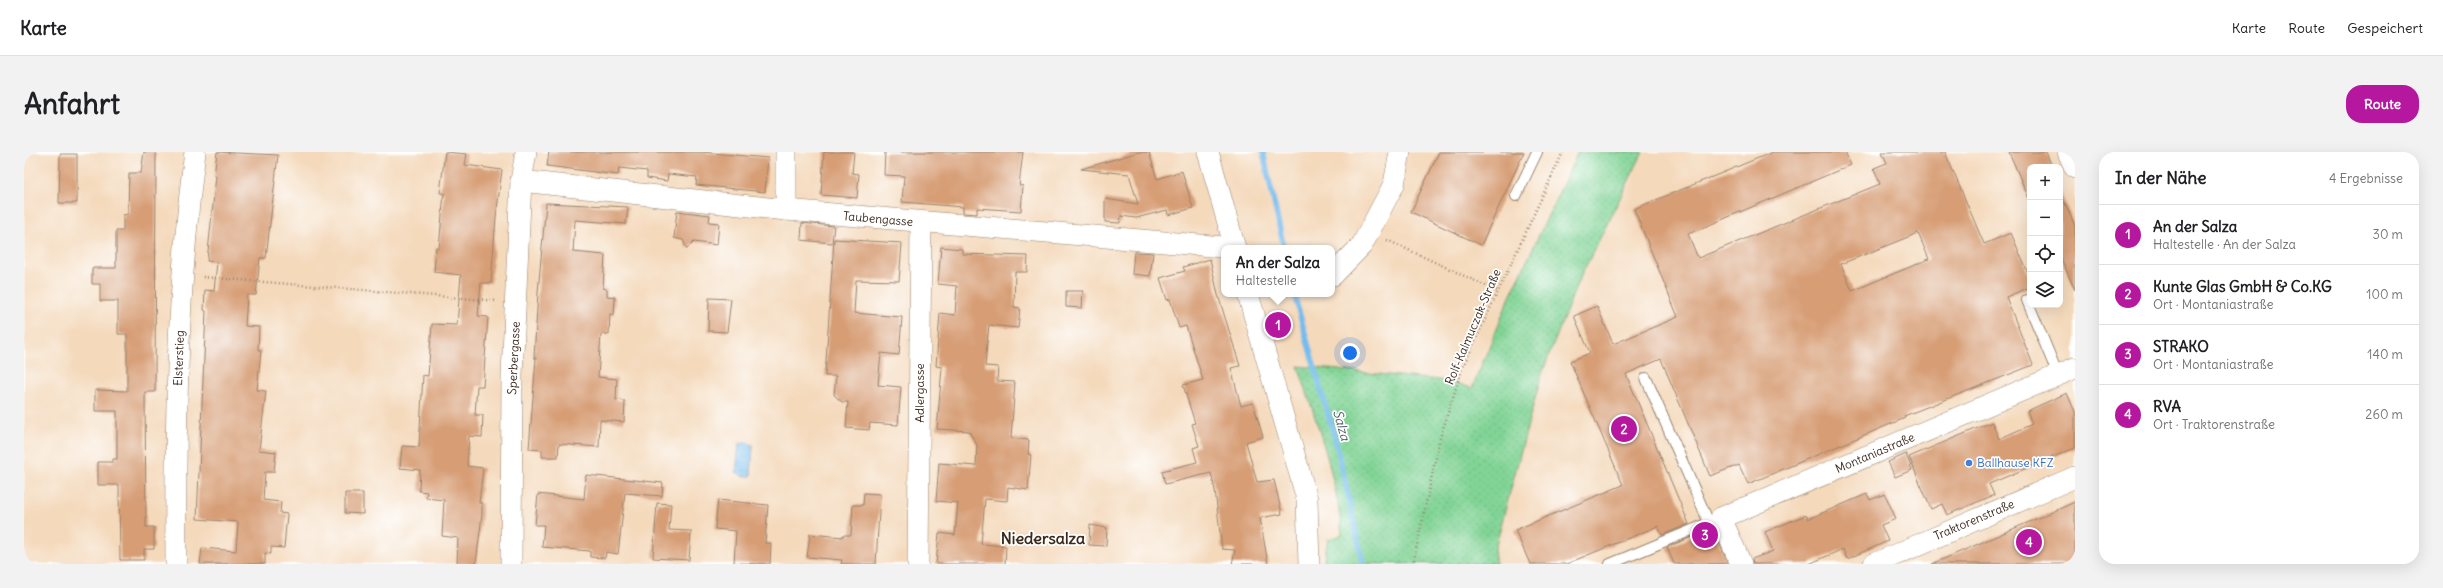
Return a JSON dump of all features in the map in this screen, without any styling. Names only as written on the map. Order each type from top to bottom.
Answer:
[{"type":"street","name":"Elsterstieg","points":[[176,564],[178,365],[182,276],[187,208],[195,152]]},
{"type":"street","name":"Sperbergasse","points":[[511,564],[512,375],[517,302],[521,181],[526,152]]},
{"type":"street","points":[[786,152],[786,210]]},
{"type":"street","points":[[1208,152],[1234,245]]},
{"type":"street","points":[[1335,274],[1362,245],[1394,184],[1400,152]]},
{"type":"street","points":[[2068,152],[2075,168]]},
{"type":"street","name":"Taubengasse","points":[[521,181],[921,223],[1221,247]]},
{"type":"street","name":"Adlergasse","points":[[918,564],[921,223]]},
{"type":"street","points":[[1249,297],[1307,499],[1309,564]]},
{"type":"street","name":"Montaniastraße","points":[[1715,520],[2067,372]]},
{"type":"street","name":"Traktorenstraße","points":[[1874,564],[2075,477]]},
{"type":"street","points":[[1715,520],[1741,564]]},
{"type":"lane","points":[[1516,196],[1537,152]]},
{"type":"lane","points":[[2031,308],[2067,372]]},
{"type":"lane","points":[[1610,564],[1715,520],[1646,378]]},
{"type":"path","name":"Rolf-Kalmuczak-Straße","points":[[1413,564],[1440,438],[1462,369],[1563,152]]},
{"type":"path","points":[[1369,231],[1497,291]]},
{"type":"path","points":[[182,276],[517,302]]},
{"type":"green space","points":[[1578,152],[1643,152],[1577,284],[1541,376],[1494,552],[1496,564],[1323,564],[1328,539],[1342,535],[1336,492],[1331,471],[1319,428],[1298,366],[1449,381],[1472,388],[1509,299]]},
{"type":"water","points":[[746,442],[753,445],[751,476],[743,476],[736,472],[739,444]]},
{"type":"building","points":[[144,152],[156,152],[155,392],[145,392],[146,527],[154,527],[154,549],[144,549],[144,560],[120,560],[119,485],[98,485],[98,462],[113,462],[113,459],[117,459],[117,411],[95,411],[95,390],[127,391],[127,334],[118,334],[118,301],[100,301],[100,284],[92,284],[92,268],[116,268],[116,231],[123,231],[123,215],[128,214],[129,173],[141,173]]},
{"type":"building","points":[[217,152],[278,155],[266,258],[260,258],[256,295],[247,295],[245,326],[259,327],[258,350],[261,350],[257,390],[266,391],[259,450],[276,452],[274,472],[265,472],[263,500],[281,502],[280,513],[287,514],[284,548],[271,547],[271,554],[265,553],[265,564],[200,564],[202,548],[236,551],[238,522],[197,519],[206,311],[204,310],[205,290],[214,291],[217,262],[207,261]]},
{"type":"building","points":[[445,152],[467,154],[465,165],[502,170],[496,217],[491,283],[481,283],[478,316],[488,317],[483,386],[477,386],[475,415],[483,415],[482,437],[469,436],[467,466],[483,468],[479,503],[482,503],[482,515],[476,564],[457,564],[458,538],[442,536],[444,500],[426,498],[427,492],[419,491],[420,470],[400,468],[402,446],[419,447],[423,375],[428,376],[432,324],[457,325],[461,275],[434,272],[436,247],[439,248],[444,193],[440,193]]},
{"type":"building","points":[[549,152],[702,152],[768,158],[765,192],[696,185],[697,177],[668,174],[667,181],[647,178],[647,171],[619,168],[618,175],[547,166]]},
{"type":"building","points":[[824,152],[854,152],[852,173],[859,174],[857,198],[821,195]]},
{"type":"building","points":[[885,152],[1023,152],[1019,185],[1023,186],[1021,211],[977,208],[977,214],[963,213],[963,207],[902,202],[904,176],[884,175]]},
{"type":"building","points":[[1139,152],[1149,152],[1157,179],[1182,171],[1193,208],[1168,215],[1167,210],[1136,218],[1121,216],[1120,223],[1105,222],[1105,199],[1138,204],[1129,174],[1081,169]]},
{"type":"building","points":[[1439,152],[1524,152],[1481,245],[1411,212]]},
{"type":"building","points":[[1773,152],[1845,152],[1851,165],[1688,234],[1698,258],[1880,184],[1874,168],[1887,163],[1882,152],[1945,152],[1984,244],[2011,233],[2027,271],[2027,288],[2006,297],[2033,365],[1904,416],[1905,418],[1748,484],[1739,465],[1710,476],[1661,359],[1626,374],[1689,524],[1662,535],[1658,526],[1566,564],[1530,564],[1515,530],[1623,485],[1570,361],[1590,353],[1574,316],[1597,306],[1613,344],[1678,317],[1634,209]],"holes":[[[1918,233],[1929,259],[1852,291],[1841,264]]]},
{"type":"building","points":[[2009,152],[2046,152],[2051,164],[2027,164],[2027,194]]},
{"type":"building","points":[[60,154],[77,154],[77,203],[59,203]]},
{"type":"building","points":[[2063,199],[2075,226],[2075,290],[2063,263]]},
{"type":"building","points":[[546,203],[628,207],[626,224],[575,220],[573,252],[605,255],[603,288],[607,289],[607,296],[615,297],[614,315],[610,314],[609,334],[601,334],[598,377],[617,379],[616,400],[625,401],[624,422],[600,420],[599,447],[559,444],[558,457],[542,457],[542,450],[529,449],[536,358],[534,358],[538,292]]},
{"type":"building","points":[[677,211],[710,215],[709,222],[719,223],[717,245],[694,242],[687,249],[683,240],[674,238]]},
{"type":"building","points":[[802,223],[834,226],[832,243],[801,240]]},
{"type":"building","points":[[834,239],[902,243],[899,281],[856,280],[854,313],[902,317],[899,355],[881,353],[878,385],[901,387],[898,425],[870,423],[869,430],[846,428],[848,402],[842,402],[834,395],[836,376],[825,376]]},
{"type":"building","points":[[941,247],[962,249],[962,254],[1028,256],[1027,272],[1015,272],[1014,307],[1020,308],[1018,328],[989,325],[985,366],[998,367],[997,381],[1015,382],[1011,438],[1029,440],[1028,454],[1031,455],[1028,490],[1008,487],[1007,501],[985,499],[981,544],[1006,546],[1005,564],[936,564],[939,533],[955,535],[958,503],[936,501],[939,463],[976,466],[977,445],[969,431],[937,429],[942,367],[936,366],[940,313],[955,315],[957,286],[938,284]]},
{"type":"building","points":[[1134,252],[1153,253],[1150,276],[1132,274]]},
{"type":"building","points":[[1210,259],[1218,295],[1240,366],[1231,368],[1241,406],[1253,403],[1263,437],[1246,442],[1257,482],[1274,480],[1282,514],[1260,518],[1268,564],[1232,564],[1235,550],[1222,549],[1215,490],[1211,473],[1165,484],[1162,471],[1197,462],[1193,448],[1199,446],[1192,424],[1195,423],[1183,385],[1203,380],[1186,326],[1179,328],[1170,299],[1167,300],[1160,278],[1185,271],[1183,267]]},
{"type":"building","points":[[1066,291],[1083,291],[1082,308],[1066,307]]},
{"type":"building","points":[[709,298],[731,299],[727,332],[708,331]]},
{"type":"building","points":[[2067,393],[2075,412],[2075,448],[1989,484],[1994,495],[1947,515],[1942,504],[1931,509],[1909,457],[1992,422],[1999,439],[2032,424],[2027,411]]},
{"type":"building","points":[[1906,454],[1912,470],[1895,477],[1888,462]]},
{"type":"building","points":[[586,475],[663,483],[662,496],[625,493],[618,554],[606,552],[605,558],[590,557],[590,551],[542,547],[544,525],[535,525],[538,494],[584,499]]},
{"type":"building","points":[[345,493],[363,493],[363,514],[345,513]]},
{"type":"building","points":[[864,493],[880,494],[876,564],[841,564],[842,560],[807,557],[810,534],[843,537],[843,535],[851,535],[853,505],[863,505]]},
{"type":"building","points":[[1867,494],[1870,500],[1885,494],[1896,519],[1881,525],[1888,541],[1847,559],[1843,549],[1809,564],[1753,564],[1752,559],[1773,551],[1765,532],[1806,515],[1808,519]]},
{"type":"building","points":[[718,500],[768,505],[765,543],[771,543],[770,564],[734,563],[736,531],[715,529]]},
{"type":"building","points":[[2075,502],[2075,564],[1932,564]]},
{"type":"building","points":[[657,503],[671,504],[669,530],[691,531],[689,560],[653,558]]},
{"type":"building","points":[[1090,525],[1107,528],[1106,546],[1089,545]]},
{"type":"building","points":[[1713,529],[1728,564],[1674,564],[1667,547]]},
{"type":"waterway","name":"Salza","points":[[1263,152],[1283,245]]},
{"type":"waterway","name":"Salza","points":[[1295,297],[1338,450],[1363,564]]},
{"type":"place","name":"An der Salza","points":[[1278,325]]},
{"type":"place","name":"Kunte Glas GmbH & Co.KG","points":[[1624,429]]},
{"type":"place","name":"Ballhause KFZ","points":[[1969,463]]},
{"type":"place","name":"STRAKO","points":[[1705,535]]},
{"type":"place","name":"RVA","points":[[2029,542]]},
{"type":"district","name":"Niedersalza","points":[[1043,538]]}]
